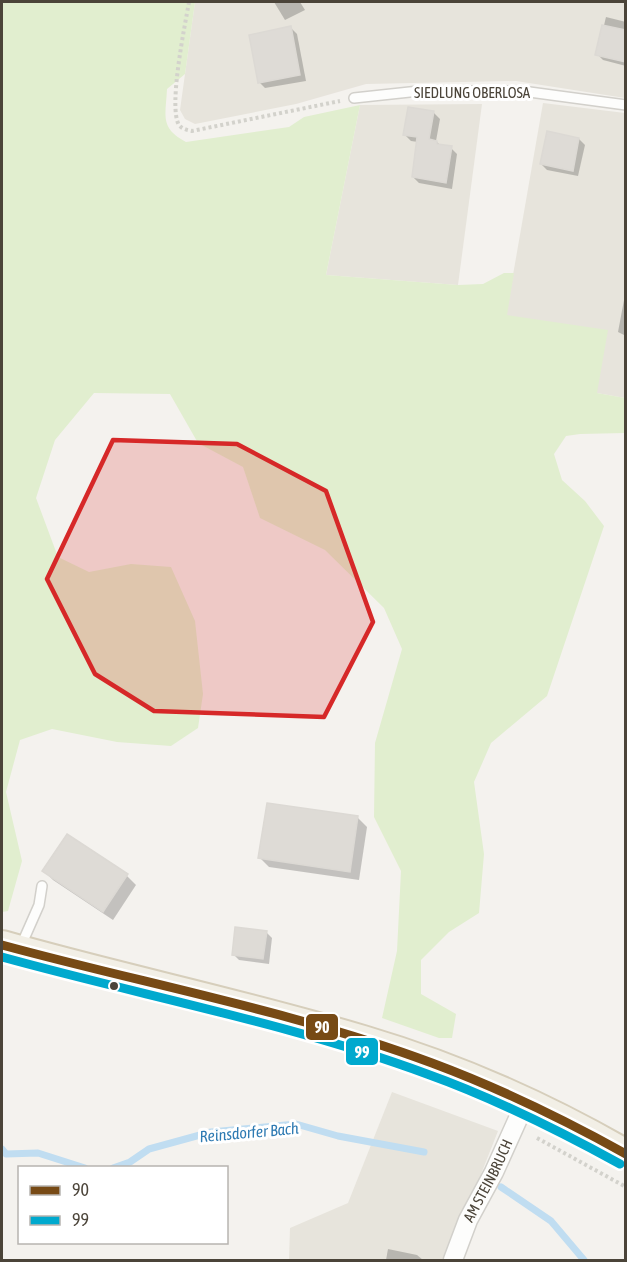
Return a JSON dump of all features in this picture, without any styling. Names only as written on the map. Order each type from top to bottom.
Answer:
[{"type":"main road","points":[[10,948],[167,987],[363,1040],[432,1064],[521,1114],[626,1154]]},
{"type":"street","name":"AM STEINBRUCH","points":[[453,1260],[468,1220],[494,1173],[521,1114]]},
{"type":"lane","name":"SIEDLUNG OBERLOSA","points":[[354,98],[419,91],[522,91],[626,105]]},
{"type":"lane","points":[[10,948],[39,905],[42,886]]},
{"type":"path","points":[[189,2],[177,80],[177,114],[182,128],[192,131],[354,98]]},
{"type":"path","points":[[521,1114],[626,1187]]},
{"type":"highlighted area","points":[[113,440],[237,444],[326,491],[373,622],[324,717],[154,711],[95,674],[47,579]]},
{"type":"shaded area","points":[[195,2],[625,2],[625,98],[516,81],[366,84],[296,104],[195,124],[185,119],[180,110]]},
{"type":"shaded area","points":[[543,103],[625,113],[625,398],[597,393],[506,315]]},
{"type":"shaded area","points":[[482,104],[458,285],[326,275],[360,105]]},
{"type":"shaded area","points":[[392,1092],[498,1131],[447,1260],[289,1260],[290,1228],[348,1203]]},
{"type":"green space","points":[[2,2],[195,2],[185,74],[167,89],[166,120],[177,137],[186,142],[289,127],[304,117],[360,105],[326,275],[458,285],[483,284],[504,273],[514,273],[507,315],[608,330],[597,393],[625,398],[625,433],[566,436],[554,454],[562,480],[585,501],[604,526],[547,696],[491,743],[474,782],[484,854],[479,913],[449,932],[421,960],[421,994],[456,1014],[452,1038],[439,1038],[382,1018],[397,951],[401,871],[374,817],[375,743],[402,649],[384,608],[325,550],[260,518],[243,467],[198,443],[170,394],[94,393],[55,440],[36,498],[58,557],[89,572],[131,564],[171,567],[195,621],[203,694],[198,728],[171,746],[117,742],[52,729],[20,740],[6,792],[22,861],[8,911],[2,912]]},
{"type":"building","points":[[602,25],[626,30],[626,62],[595,55]]},
{"type":"building","points":[[291,26],[300,75],[258,83],[249,35]]},
{"type":"building","points":[[408,107],[434,111],[429,139],[437,141],[437,144],[452,146],[446,183],[412,177],[417,137],[403,135]]},
{"type":"building","points":[[547,131],[579,138],[573,171],[540,164]]},
{"type":"building","points":[[267,803],[358,816],[350,872],[258,858]]},
{"type":"building","points":[[67,834],[128,874],[103,912],[42,871]]},
{"type":"building","points":[[235,927],[267,931],[263,959],[232,955]]},
{"type":"waterway","name":"Reinsdorfer Bach","points":[[119,1166],[130,1162],[149,1149],[211,1132],[296,1124],[338,1136],[424,1152]]},
{"type":"waterway","name":"Reinsdorfer Bach","points":[[2,1149],[6,1154],[38,1153],[79,1166]]},
{"type":"waterway","name":"Reinsdorfer Bach","points":[[501,1187],[551,1221],[584,1260]]},
{"type":"transit line","name":"90","points":[[2,945],[273,1013],[379,1045],[432,1063],[506,1094],[555,1116],[626,1154]]},
{"type":"transit line","name":"99","points":[[2,957],[269,1025],[375,1056],[452,1083],[501,1104],[620,1164]]}]
